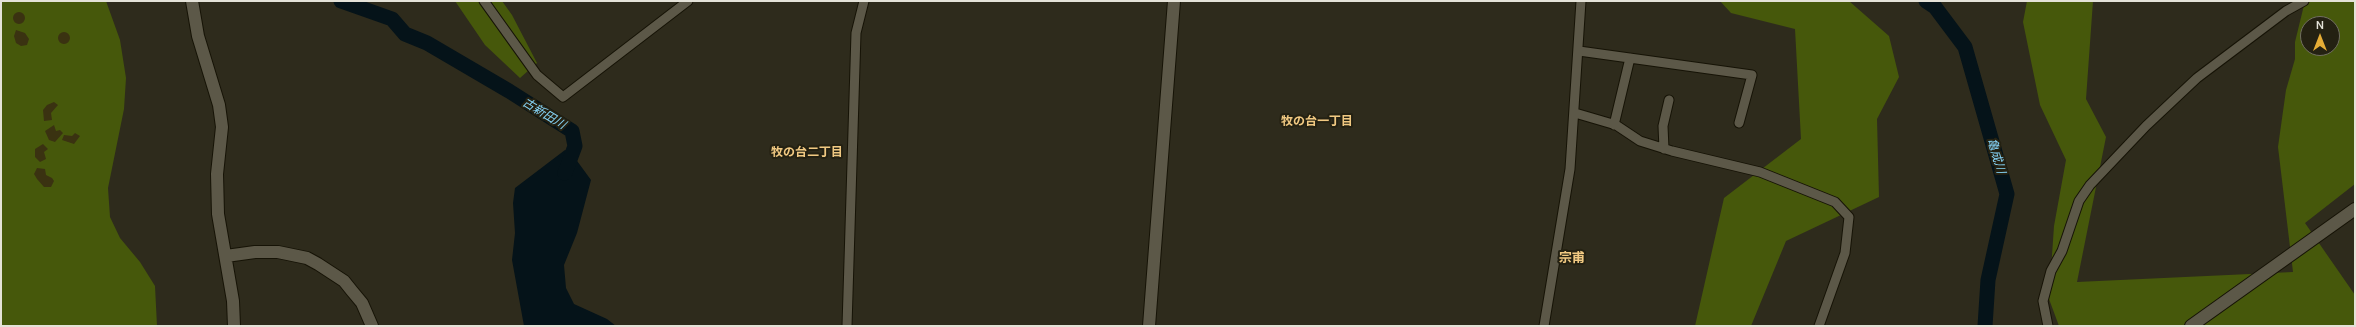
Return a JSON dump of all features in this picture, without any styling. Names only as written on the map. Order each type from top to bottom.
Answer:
[{"type":"street","points":[[192,1],[197,30],[219,105],[222,127],[217,174],[218,214],[233,301],[234,326]]},
{"type":"street","points":[[484,1],[537,75],[563,96],[688,1]]},
{"type":"street","points":[[847,326],[856,33],[864,1]]},
{"type":"street","points":[[1149,326],[1174,1]]},
{"type":"street","points":[[1544,326],[1570,170],[1575,113],[1581,1]]},
{"type":"street","points":[[2048,326],[2043,301],[2051,271],[2062,251],[2079,201],[2090,185],[2146,126],[2197,78],[2286,11],[2304,1]]},
{"type":"street","points":[[1578,51],[1752,75],[1739,123]]},
{"type":"street","points":[[1614,124],[1630,58]]},
{"type":"street","points":[[1664,149],[1662,126],[1669,100]]},
{"type":"street","points":[[1575,113],[1614,124],[1640,141],[1664,149],[1760,172],[1835,202],[1849,217],[1845,253],[1819,326]]},
{"type":"street","points":[[2191,326],[2355,209]]},
{"type":"street","points":[[226,256],[255,252],[278,252],[302,257],[318,264],[344,281],[362,304],[372,326]]},
{"type":"green space","points":[[1,1],[106,1],[120,40],[126,78],[124,109],[108,188],[110,217],[120,238],[140,262],[155,286],[157,326],[1,326]]},
{"type":"green space","points":[[455,1],[502,1],[512,15],[537,63],[520,78],[485,45]]},
{"type":"green space","points":[[1720,1],[1849,1],[1889,36],[1899,77],[1877,119],[1879,197],[1786,241],[1751,326],[1695,326],[1724,198],[1801,139],[1795,29],[1731,13]]},
{"type":"green space","points":[[2027,1],[2093,1],[2086,99],[2106,137],[2077,282],[2293,272],[2278,147],[2286,90],[2295,59],[2295,42],[2300,22],[2300,56],[2340,56],[2340,16],[2301,16],[2305,1],[2355,1],[2355,184],[2305,223],[2355,295],[2355,326],[2059,326],[2049,299],[2054,226],[2066,160],[2040,105],[2023,22]]},
{"type":"sand","points":[[19,12],[23,14],[25,18],[23,22],[19,24],[15,22],[13,18],[15,14]]},
{"type":"sand","points":[[16,30],[25,33],[29,39],[27,45],[21,46],[16,43],[14,36]]},
{"type":"sand","points":[[62,32],[66,32],[70,38],[66,44],[62,44],[58,40],[58,36]]},
{"type":"sand","points":[[54,102],[58,105],[51,113],[52,120],[44,121],[43,110],[47,105]]},
{"type":"sand","points":[[54,125],[56,131],[60,130],[63,133],[55,142],[49,140],[45,131]]},
{"type":"sand","points":[[75,133],[80,136],[74,144],[62,140],[64,135],[72,136]]},
{"type":"sand","points":[[43,144],[48,149],[44,152],[46,159],[40,162],[35,157],[35,149]]},
{"type":"sand","points":[[37,168],[45,169],[46,175],[52,178],[54,181],[51,187],[44,187],[37,179],[34,174]]},
{"type":"shaded area","points":[[565,150],[572,154],[591,180],[577,233],[564,265],[566,288],[574,304],[607,319],[616,326],[524,326],[512,260],[515,233],[513,203],[515,188]]},
{"type":"waterway","name":"古新田川","points":[[341,1],[392,19],[405,34],[427,43],[509,91],[572,131],[575,146],[565,173]]},
{"type":"waterway","name":"亀成川","points":[[1926,1],[1935,7],[1965,47],[2007,194],[1988,280],[1985,326]]},
{"type":"district","name":"牧の台一丁目","points":[[1317,122]]},
{"type":"district","name":"牧の台二丁目","points":[[807,153]]},
{"type":"district","name":"宗甫","points":[[1572,258]]}]
